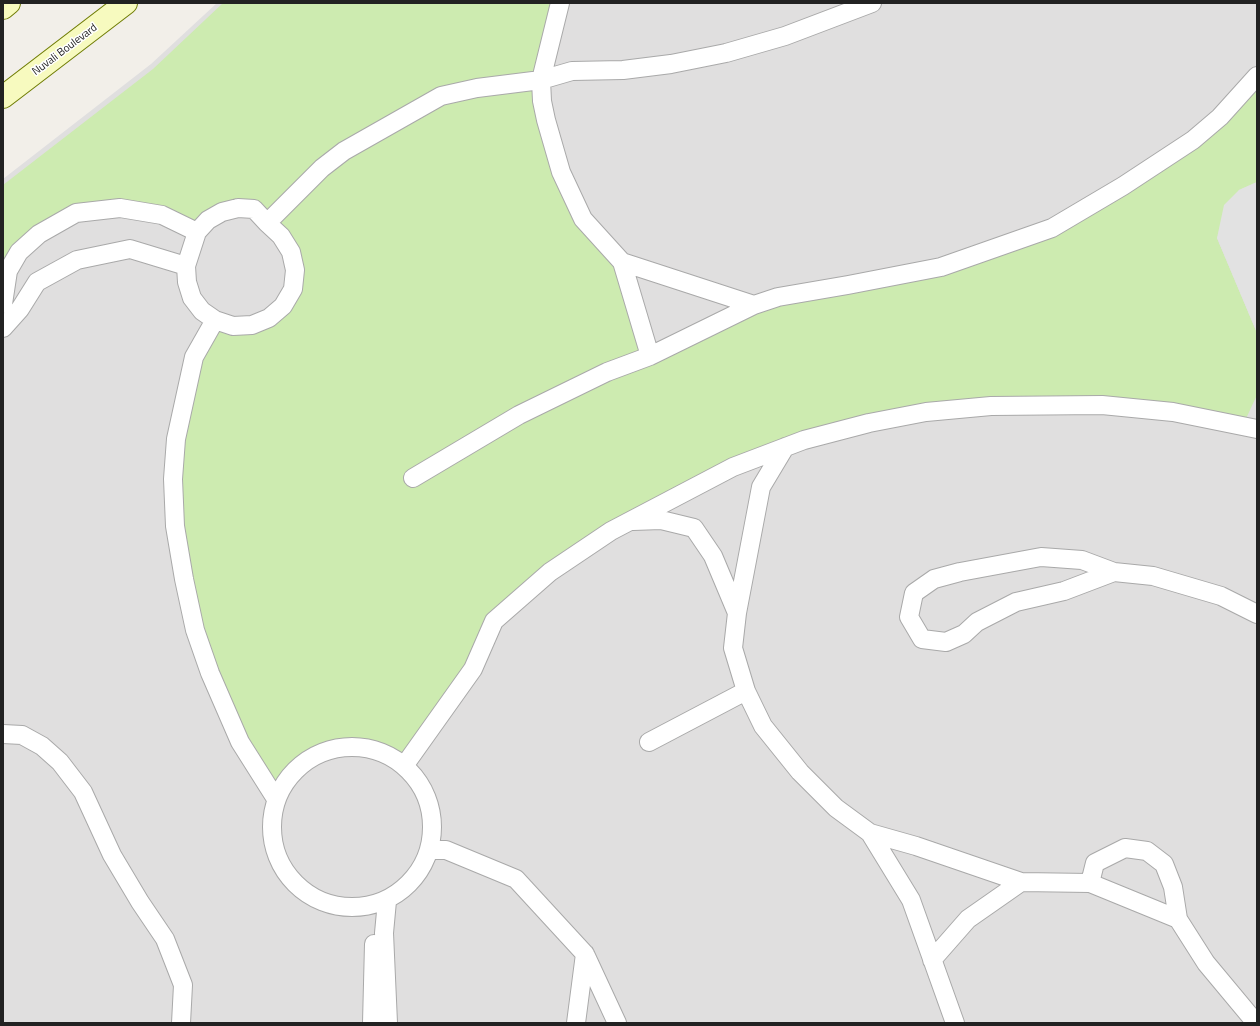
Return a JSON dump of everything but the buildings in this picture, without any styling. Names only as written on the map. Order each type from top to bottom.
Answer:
[{"type":"street","points":[[3,8],[9,3]]},
{"type":"street","name":"Nuvali Boulevard","points":[[3,97],[126,3]]},
{"type":"street","points":[[560,3],[541,80],[542,101],[546,120],[561,172],[584,219],[622,262],[650,356]]},
{"type":"street","points":[[266,224],[318,173],[344,151],[441,96],[477,88],[541,80],[572,71],[630,70],[671,64],[726,53],[785,36],[872,3]]},
{"type":"street","points":[[413,478],[519,416],[607,372],[650,356],[754,305],[778,297],[848,286],[940,267],[1052,228],[1123,186],[1193,140],[1220,117],[1257,76]]},
{"type":"street","points":[[3,304],[8,271],[19,252],[39,234],[76,213],[120,208],[162,215],[197,232]]},
{"type":"street","points":[[238,208],[254,209],[266,224],[281,236],[291,252],[295,270],[292,289],[283,306],[269,318],[252,325],[233,326],[215,320],[202,311],[192,298],[187,282],[186,266],[197,232],[208,220],[222,212],[238,208]]},
{"type":"street","points":[[3,328],[20,309],[37,282],[77,260],[130,249],[186,266]]},
{"type":"street","points":[[622,262],[754,305]]},
{"type":"street","points":[[215,320],[194,357],[176,439],[173,479],[175,526],[184,579],[196,630],[210,673],[240,742],[276,799]]},
{"type":"street","points":[[404,766],[473,669],[494,621],[550,572],[628,522],[733,467],[804,440],[890,419],[926,412],[991,406],[1102,405],[1173,412],[1257,429]]},
{"type":"street","points":[[785,447],[761,487],[737,613],[733,648],[746,691],[764,726],[800,772],[836,808],[870,833],[916,846],[1021,882],[1090,883],[1178,919]]},
{"type":"street","points":[[628,522],[661,520],[694,528],[713,556],[737,613]]},
{"type":"street","points":[[1114,572],[1064,591],[1016,602],[977,622],[964,634],[946,642],[922,639],[909,617],[914,592],[934,579],[960,572],[1041,557],[1082,560],[1114,572],[1153,576],[1221,596],[1257,614]]},
{"type":"street","points":[[649,742],[746,691]]},
{"type":"street","points":[[3,734],[22,735],[48,750],[60,762],[83,792],[112,855],[140,902],[165,939],[183,985],[181,1023]]},
{"type":"street","points":[[357,746],[382,752],[404,766],[417,780],[426,795],[431,813],[433,831],[430,850],[420,871],[405,888],[380,903],[349,908],[324,903],[302,891],[285,873],[274,849],[271,824],[276,799],[288,777],[308,759],[331,749],[357,746]]},
{"type":"street","points":[[870,833],[911,900],[954,1023]]},
{"type":"street","points":[[1090,883],[1095,863],[1125,848],[1147,851],[1164,864],[1173,887],[1178,919],[1206,963],[1256,1023]]},
{"type":"street","points":[[430,850],[446,850],[516,879],[585,954],[617,1023]]},
{"type":"street","points":[[932,960],[968,919],[1021,882]]},
{"type":"street","points":[[372,1023],[380,903]]},
{"type":"street","points":[[380,903],[384,932],[388,1023]]},
{"type":"street","points":[[576,1023],[585,954]]},
{"type":"shaded area","points":[[217,3],[1257,3],[1257,1023],[3,1023],[3,179],[151,64]]},
{"type":"shaded area","points":[[1257,182],[1257,333],[1217,238],[1224,205],[1239,190]]},
{"type":"green space","points":[[223,3],[561,3],[544,71],[443,87],[269,215],[238,208],[197,232],[162,215],[76,213],[19,252],[3,304],[3,185],[153,69]]},
{"type":"green space","points":[[1257,76],[1257,182],[1239,190],[1217,238],[1257,333],[1257,395],[1243,425],[1173,412],[991,406],[804,440],[611,531],[494,621],[404,766],[382,752],[357,746],[331,749],[307,759],[288,777],[276,799],[240,742],[184,579],[176,439],[215,320],[269,318],[295,270],[267,223],[298,191],[441,96],[541,80],[561,172],[622,262],[650,356],[754,305],[971,256],[1123,186]]}]
